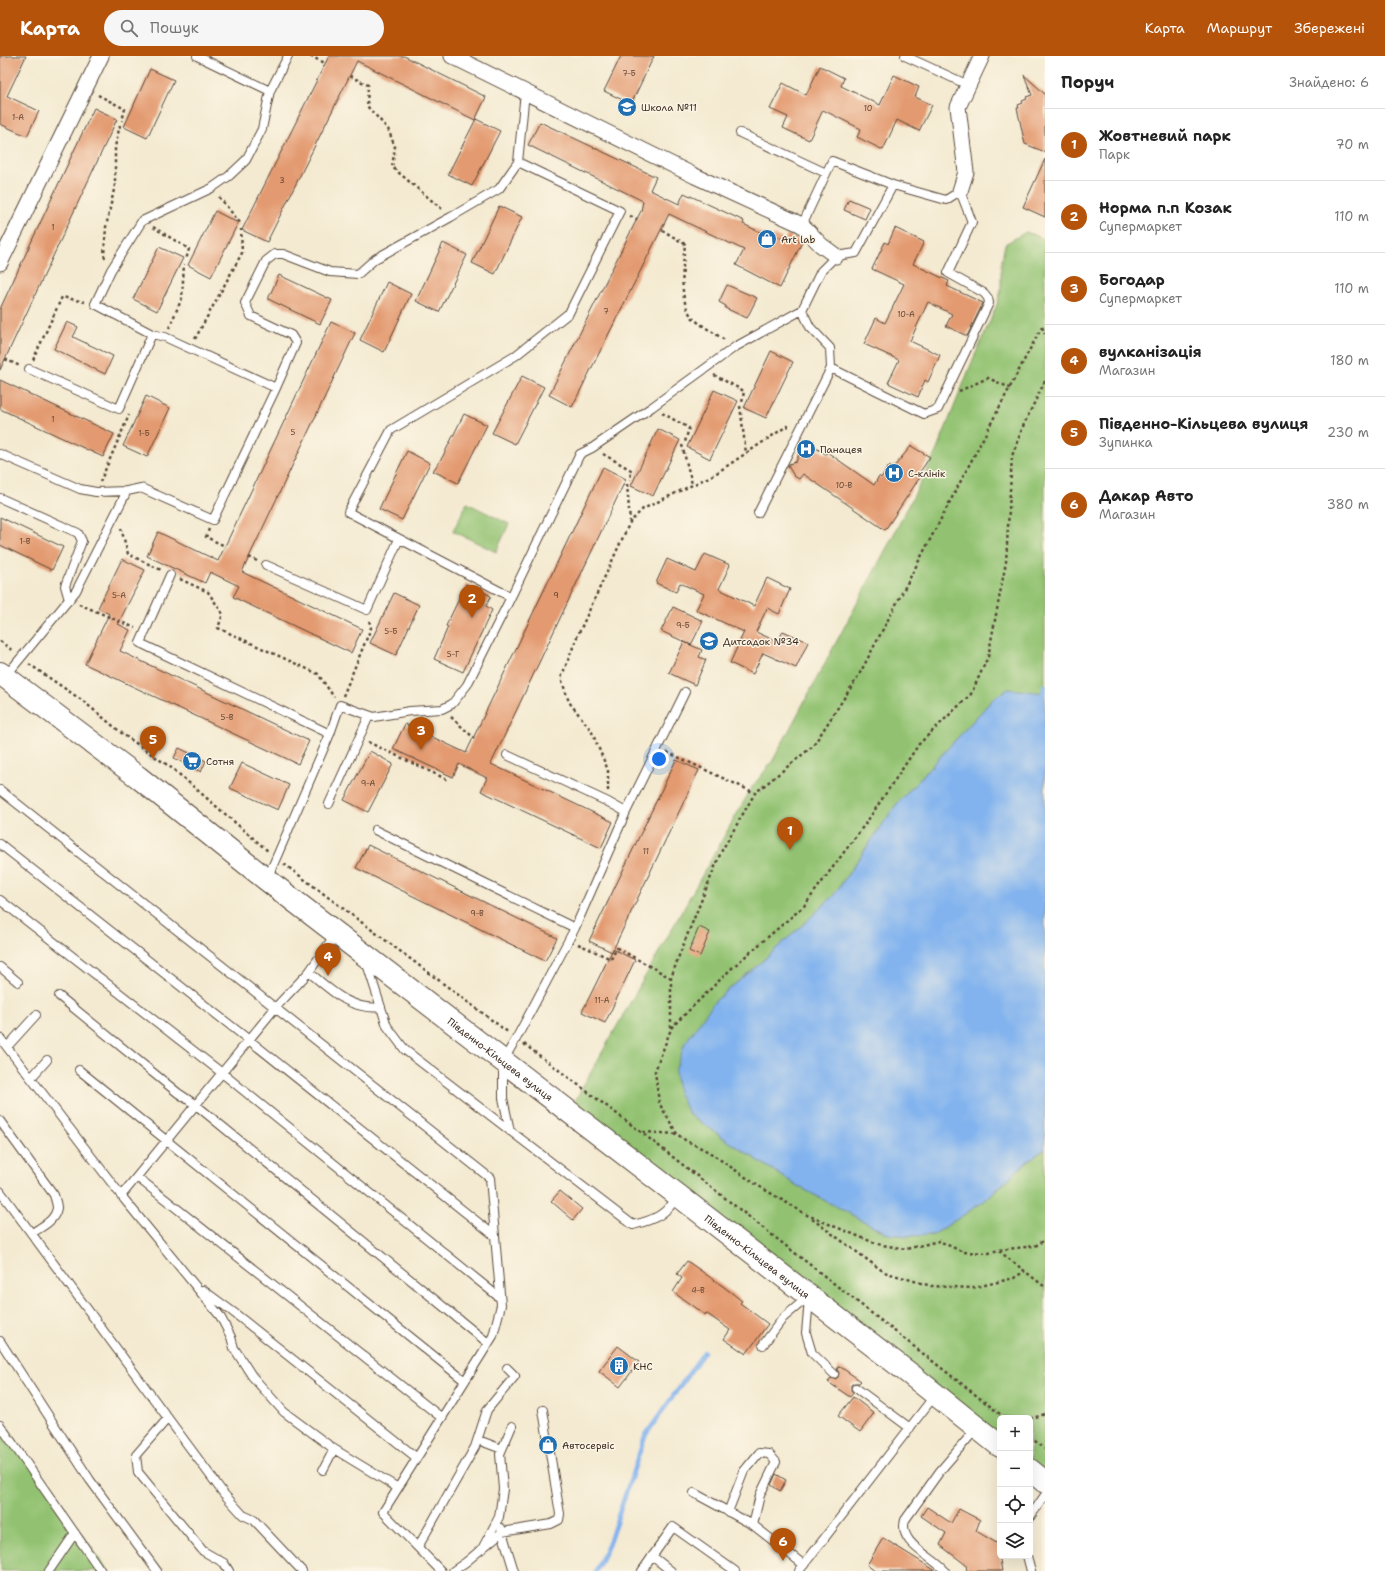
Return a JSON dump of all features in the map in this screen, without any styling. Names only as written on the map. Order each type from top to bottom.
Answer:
[{"type":"main road","name":"Південно-Кільцева вулиця","points":[[2,675],[138,777],[267,880],[809,1296],[997,1444]]},
{"type":"main road","points":[[1033,1472],[1045,1482]]},
{"type":"street","points":[[0,263],[101,56]]},
{"type":"street","points":[[452,56],[695,176],[802,225],[821,245],[836,256]]},
{"type":"street","points":[[960,191],[966,172],[958,107],[982,56]]},
{"type":"lane","points":[[197,56],[270,91]]},
{"type":"lane","points":[[276,388],[165,337],[152,334],[95,304],[111,270],[142,221],[212,188],[229,176],[246,160],[262,129],[270,91],[288,56]]},
{"type":"lane","points":[[905,56],[968,85]]},
{"type":"lane","points":[[0,454],[80,488],[96,492],[127,491],[141,488],[213,520],[296,343],[291,335],[251,316],[245,303],[266,260],[275,254],[283,254],[330,272],[358,274],[375,259],[499,189],[518,162],[525,92]]},
{"type":"lane","points":[[740,133],[826,173]]},
{"type":"lane","points":[[802,225],[832,161],[893,185],[946,200],[960,191],[972,222],[948,272],[984,293],[988,298],[989,304],[938,409],[924,414],[831,368]]},
{"type":"lane","points":[[511,597],[348,512],[391,430],[515,356],[569,313],[620,211],[518,162]]},
{"type":"lane","points":[[267,880],[330,734],[340,705],[374,717],[410,711],[442,709],[452,704],[467,685],[580,454],[592,448],[652,407],[735,347],[802,310],[821,271],[836,256],[856,253],[893,185]]},
{"type":"lane","points":[[758,513],[831,368],[830,348],[810,326],[802,310]]},
{"type":"lane","points":[[28,369],[119,409],[152,334]]},
{"type":"lane","points":[[2,675],[20,657],[76,591],[127,491]]},
{"type":"lane","points":[[0,498],[78,533],[82,541],[65,586],[69,600]]},
{"type":"lane","points":[[266,565],[367,610],[399,539]]},
{"type":"lane","points":[[170,574],[140,643],[330,734]]},
{"type":"lane","points":[[510,1131],[503,1098],[503,1061],[575,928],[626,812],[685,692]]},
{"type":"lane","points":[[330,804],[368,716]]},
{"type":"lane","points":[[507,754],[626,812]]},
{"type":"lane","points":[[0,790],[490,1178],[501,1305],[493,1336],[383,1512],[441,1571]]},
{"type":"lane","points":[[375,830],[575,928]]},
{"type":"lane","points":[[0,844],[495,1236]]},
{"type":"lane","points":[[0,900],[222,1073],[500,1298]]},
{"type":"lane","points":[[121,1196],[275,1008],[308,972],[336,932]]},
{"type":"lane","points":[[364,954],[387,1026],[405,1050],[510,1131],[634,1225],[653,1220],[668,1210],[679,1196]]},
{"type":"lane","points":[[0,966],[18,982]]},
{"type":"lane","points":[[308,972],[328,988],[354,1005],[370,1008],[381,1007]]},
{"type":"lane","points":[[59,996],[178,1093],[196,1105],[488,1343]]},
{"type":"lane","points":[[7,1047],[36,1015]]},
{"type":"lane","points":[[0,1038],[121,1196],[220,1316],[231,1337],[234,1348],[252,1376],[284,1412],[334,1449],[398,1488]]},
{"type":"lane","points":[[31,1078],[47,1060]]},
{"type":"lane","points":[[79,1070],[465,1381]]},
{"type":"lane","points":[[0,1121],[54,1195],[57,1208],[50,1221],[32,1233]]},
{"type":"lane","points":[[136,1177],[442,1418]]},
{"type":"lane","points":[[0,1190],[224,1494],[243,1515],[254,1520],[302,1571]]},
{"type":"lane","points":[[192,1283],[233,1312],[417,1458]]},
{"type":"lane","points":[[763,1345],[783,1318],[809,1296]]},
{"type":"lane","points":[[809,1296],[806,1333],[812,1353],[834,1374]]},
{"type":"lane","points":[[0,1341],[90,1480],[158,1571]]},
{"type":"lane","points":[[418,1547],[475,1447],[487,1410],[515,1376],[507,1368]]},
{"type":"lane","points":[[856,1388],[910,1428]]},
{"type":"lane","points":[[694,1493],[753,1526],[801,1568],[935,1395]]},
{"type":"lane","points":[[453,1571],[502,1532],[551,1524],[559,1520],[560,1514],[543,1410]]},
{"type":"lane","points":[[168,1418],[136,1456],[138,1472],[203,1551],[224,1564],[229,1571]]},
{"type":"lane","points":[[0,1425],[101,1571]]},
{"type":"lane","points":[[512,1426],[500,1454],[503,1489],[499,1517],[514,1571]]},
{"type":"lane","points":[[945,1571],[910,1542],[904,1534],[903,1528],[905,1520],[940,1471],[977,1428]]},
{"type":"lane","points":[[478,1440],[502,1449]]},
{"type":"lane","points":[[324,1470],[334,1449]]},
{"type":"lane","points":[[728,1512],[744,1471],[759,1453],[769,1454],[776,1462],[760,1495],[753,1526]]},
{"type":"lane","points":[[1033,1513],[1045,1495]]},
{"type":"lane","points":[[482,1549],[499,1517]]},
{"type":"lane","points":[[642,1571],[673,1527],[735,1571]]},
{"type":"lane","points":[[49,1571],[75,1533]]},
{"type":"lane","points":[[652,1556],[671,1571]]},
{"type":"lane","points":[[1029,1559],[1031,1571]]},
{"type":"path","points":[[310,56],[325,63]]},
{"type":"path","points":[[350,76],[368,85],[367,106],[388,129],[395,147],[392,167],[451,217]]},
{"type":"path","points":[[85,88],[125,109],[122,121]]},
{"type":"path","points":[[111,270],[104,255],[106,227],[115,185],[114,147],[120,125]]},
{"type":"path","points":[[212,188],[241,224]]},
{"type":"path","points":[[142,221],[189,249],[186,260]]},
{"type":"path","points":[[190,348],[242,254],[241,229]]},
{"type":"path","points":[[662,230],[685,244],[683,271],[685,303],[693,318],[735,347]]},
{"type":"path","points":[[165,337],[182,298],[184,264]]},
{"type":"path","points":[[5,359],[28,369],[62,297],[95,304]]},
{"type":"path","points":[[1044,328],[1045,334]]},
{"type":"path","points":[[1025,1271],[1014,1278],[973,1288],[931,1286],[884,1272],[807,1215],[757,1185],[709,1152],[685,1140],[677,1134],[659,1103],[655,1071],[671,1029],[671,978],[722,852],[756,793],[813,746],[859,675],[1010,388],[1044,328]]},
{"type":"path","points":[[703,370],[744,391],[741,404],[746,453]]},
{"type":"path","points":[[953,392],[988,378],[1010,388]]},
{"type":"path","points":[[671,1029],[733,967],[804,906],[868,820],[919,744],[971,694],[988,657],[1006,562],[1012,456],[1024,424],[1045,380]]},
{"type":"path","points":[[652,407],[689,428],[685,442]]},
{"type":"path","points":[[96,492],[129,415],[119,409]]},
{"type":"path","points":[[608,802],[608,770],[591,730],[569,702],[561,678],[577,637],[630,522],[643,509],[714,474],[787,426],[799,431]]},
{"type":"path","points":[[682,445],[692,484]]},
{"type":"path","points":[[592,448],[632,470],[630,480]]},
{"type":"path","points":[[627,484],[630,522]]},
{"type":"path","points":[[116,513],[128,554],[208,592],[223,614],[218,628],[318,674],[340,705]]},
{"type":"path","points":[[213,520],[206,537],[225,546]]},
{"type":"path","points":[[69,600],[145,632]]},
{"type":"path","points":[[340,705],[371,628],[367,610]]},
{"type":"path","points":[[0,642],[20,657]]},
{"type":"path","points":[[442,709],[474,738]]},
{"type":"path","points":[[359,738],[448,780]]},
{"type":"path","points":[[658,748],[756,793]]},
{"type":"path","points":[[569,940],[611,959],[617,948],[671,978]]},
{"type":"path","points":[[642,1132],[677,1134]]},
{"type":"path","points":[[807,1215],[877,1244],[906,1249],[939,1241],[963,1252],[989,1253],[998,1250],[1034,1246],[1045,1240]]},
{"type":"path","points":[[998,1250],[1045,1287]]},
{"type":"path","points":[[1033,1418],[1045,1414]]},
{"type":"path","points":[[1033,1439],[1045,1449]]},
{"type":"green space","points":[[1026,232],[1045,239],[1045,693],[994,698],[896,805],[833,896],[759,964],[715,1001],[688,1113],[796,1185],[888,1234],[933,1235],[983,1202],[1028,1161],[1045,1149],[1045,1481],[1033,1471],[1033,1415],[997,1415],[997,1444],[569,1111],[752,787],[772,762],[893,536],[936,452],[996,307],[1001,290],[1001,264],[1005,244]]},
{"type":"green space","points":[[467,503],[509,524],[496,552],[453,531]]},
{"type":"green space","points":[[0,1417],[108,1571],[0,1571]]},
{"type":"water","points":[[1008,689],[1045,693],[1045,1149],[1028,1161],[983,1202],[933,1235],[909,1236],[888,1234],[796,1185],[688,1113],[678,1092],[675,1071],[685,1043],[715,1001],[759,964],[833,896],[896,805],[994,698]]},
{"type":"building","points":[[0,56],[26,56],[7,96],[39,111],[27,136],[0,124]]},
{"type":"building","points":[[329,56],[404,56],[486,97],[475,120],[357,61],[267,242],[242,230]]},
{"type":"building","points":[[621,56],[654,56],[631,104],[604,91]]},
{"type":"building","points":[[820,66],[844,78],[841,86],[880,105],[894,75],[919,87],[915,97],[932,105],[919,131],[897,120],[883,150],[857,137],[861,129],[823,110],[809,140],[783,128],[788,117],[770,109],[783,83],[806,95]]},
{"type":"building","points":[[150,69],[174,80],[147,138],[124,127]]},
{"type":"building","points":[[1024,75],[1045,94],[1045,152],[1025,144],[1017,108],[1019,108],[1018,105],[1023,103],[1022,101],[1027,99],[1026,97],[1032,95]]},
{"type":"building","points":[[94,108],[117,119],[0,370],[0,309]]},
{"type":"building","points":[[476,119],[500,131],[472,186],[448,174]]},
{"type":"building","points":[[540,122],[656,177],[650,190],[679,204],[684,193],[744,221],[743,224],[773,238],[774,235],[785,240],[787,234],[802,242],[780,288],[736,265],[744,250],[669,214],[572,407],[549,395],[641,211],[643,201],[528,145]]},
{"type":"building","points":[[1045,159],[1045,217],[1023,207]]},
{"type":"building","points":[[849,199],[870,208],[865,219],[844,210]]},
{"type":"building","points":[[499,206],[522,217],[495,274],[472,263]]},
{"type":"building","points":[[215,211],[238,223],[211,277],[188,265]]},
{"type":"building","points":[[895,228],[924,242],[913,264],[949,281],[947,286],[983,303],[967,336],[946,326],[952,314],[928,302],[910,341],[940,355],[928,382],[925,380],[918,397],[888,383],[899,360],[864,344],[876,318],[885,323],[904,284],[872,269],[885,242],[888,244]]},
{"type":"building","points":[[443,243],[467,255],[439,312],[416,301]]},
{"type":"building","points":[[159,247],[183,258],[157,311],[133,299]]},
{"type":"building","points":[[279,275],[332,300],[320,324],[268,299]]},
{"type":"building","points":[[387,282],[411,294],[384,352],[360,340]]},
{"type":"building","points":[[727,285],[757,298],[747,318],[725,308],[726,306],[719,302]]},
{"type":"building","points":[[67,322],[78,327],[73,337],[113,356],[105,374],[54,349]]},
{"type":"building","points":[[331,322],[355,333],[242,572],[362,629],[351,653],[233,597],[239,586],[210,572],[205,583],[147,556],[158,532],[218,561]]},
{"type":"building","points":[[771,351],[793,362],[766,418],[744,408]]},
{"type":"building","points":[[522,376],[544,387],[515,444],[492,433]]},
{"type":"building","points":[[0,380],[114,434],[103,457],[0,409]]},
{"type":"building","points":[[714,390],[738,401],[710,459],[687,447]]},
{"type":"building","points":[[146,396],[170,408],[147,457],[123,446]]},
{"type":"building","points":[[464,414],[487,425],[458,483],[433,471],[443,456]]},
{"type":"building","points":[[658,429],[680,440],[653,496],[631,486]]},
{"type":"building","points":[[804,441],[826,454],[827,452],[874,485],[879,476],[881,478],[889,466],[893,468],[911,446],[930,457],[920,472],[922,474],[885,530],[803,474],[799,479],[794,476],[788,466],[789,464],[796,462]]},
{"type":"building","points":[[407,451],[430,463],[402,520],[379,509]]},
{"type":"building","points":[[603,467],[626,479],[491,764],[613,822],[601,848],[481,791],[487,778],[459,764],[453,777],[393,749],[405,724],[466,753]]},
{"type":"building","points":[[0,517],[63,547],[52,570],[0,545]]},
{"type":"building","points":[[705,554],[730,565],[719,589],[754,606],[767,578],[790,589],[779,614],[767,608],[756,632],[778,642],[783,631],[808,642],[796,668],[763,653],[753,674],[730,663],[744,632],[696,610],[704,594],[680,583],[676,592],[656,583],[667,559],[696,572]]},
{"type":"building","points":[[122,559],[145,570],[118,624],[130,630],[120,651],[309,741],[298,764],[85,664],[109,614],[98,608]]},
{"type":"building","points":[[466,584],[491,596],[486,606],[492,610],[463,672],[434,659],[448,627],[446,626]]},
{"type":"building","points":[[394,593],[419,605],[396,655],[370,643]]},
{"type":"building","points":[[673,607],[703,621],[691,645],[661,631]]},
{"type":"building","points":[[684,642],[702,650],[699,657],[706,660],[695,685],[669,673]]},
{"type":"building","name":"Сотня","points":[[179,748],[206,761],[201,772],[174,758]]},
{"type":"building","points":[[370,751],[393,764],[368,812],[344,800]]},
{"type":"building","points":[[676,760],[699,770],[612,952],[589,941]]},
{"type":"building","points":[[242,763],[289,785],[278,810],[230,788]]},
{"type":"building","points":[[368,845],[557,938],[545,961],[356,868]]},
{"type":"building","points":[[699,927],[710,932],[700,956],[689,951]]},
{"type":"building","points":[[613,949],[635,960],[605,1023],[582,1012]]},
{"type":"building","points":[[560,1191],[582,1209],[573,1220],[551,1201]]},
{"type":"building","points":[[687,1261],[742,1301],[740,1303],[768,1324],[746,1354],[724,1339],[730,1330],[706,1313],[705,1315],[673,1292],[682,1278],[677,1274]]},
{"type":"building","name":"КНС","points":[[618,1346],[639,1362],[620,1387],[599,1371]]},
{"type":"building","points":[[839,1366],[861,1381],[851,1385],[851,1390],[853,1393],[850,1397],[828,1382],[831,1378],[835,1379],[838,1377],[839,1373],[837,1369]]},
{"type":"building","points":[[853,1397],[874,1413],[860,1432],[838,1416]]},
{"type":"building","points":[[776,1474],[786,1480],[780,1491],[771,1485]]},
{"type":"building","points":[[927,1507],[951,1523],[959,1509],[980,1520],[976,1531],[997,1543],[997,1559],[1000,1559],[1002,1571],[967,1571],[966,1565],[940,1545],[946,1533],[921,1516]]},
{"type":"building","points":[[883,1538],[936,1571],[875,1571],[867,1565]]},
{"type":"waterway","points":[[1042,698],[1045,686]]},
{"type":"waterway","points":[[596,1571],[610,1540],[645,1436],[704,1352]]},
{"type":"place","name":"Школа №11","points":[[627,107]]},
{"type":"place","name":"Art lab","points":[[767,239]]},
{"type":"place","name":"Панацея","points":[[806,449]]},
{"type":"place","name":"С-клінік","points":[[894,473]]},
{"type":"place","name":"Норма п.п Козак","points":[[472,618]]},
{"type":"place","name":"Дитсадок №34","points":[[709,641]]},
{"type":"place","name":"Богодар","points":[[421,750]]},
{"type":"place","name":"Південно-Кільцева вулиця","points":[[153,759]]},
{"type":"place","name":"Сотня","points":[[192,761]]},
{"type":"place","name":"Жовтневий парк","points":[[790,850]]},
{"type":"place","name":"вулканізація","points":[[328,976]]},
{"type":"place","name":"КНС","points":[[619,1366]]},
{"type":"place","name":"Автосервіс","points":[[548,1445]]},
{"type":"place","name":"Дакар Авто","points":[[783,1561]]}]
